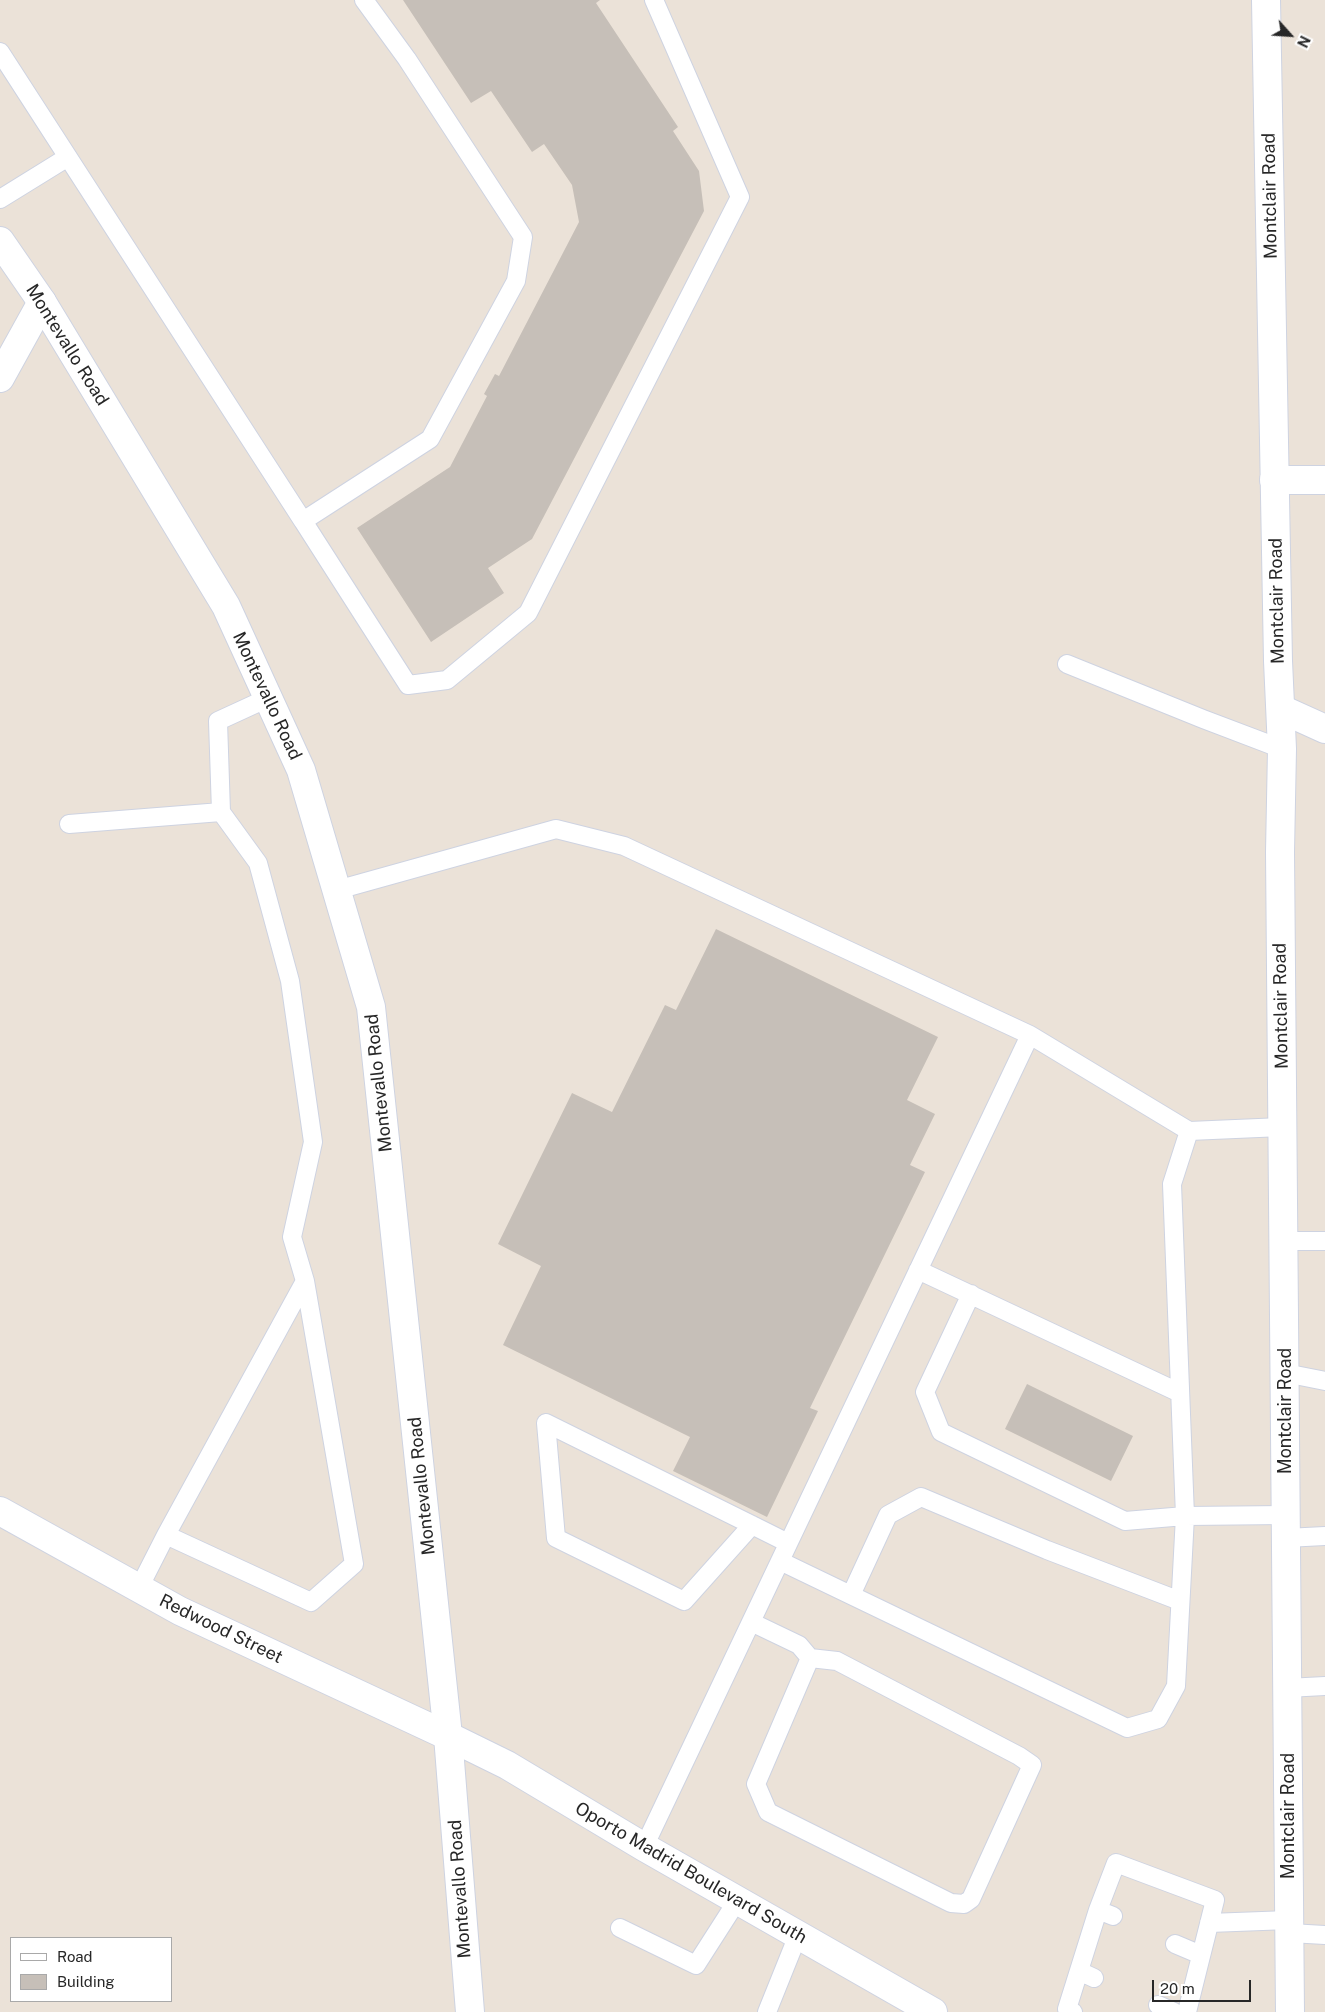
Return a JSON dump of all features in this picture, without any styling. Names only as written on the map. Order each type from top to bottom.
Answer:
[{"type":"main road","name":"Montclair Road","points":[[1266,0],[1274,480],[1282,749],[1280,852],[1290,2012]]},
{"type":"main road","name":"Montevallo Road","points":[[0,240],[42,302],[226,606],[301,770],[371,1007],[448,1736],[470,2012]]},
{"type":"main road","points":[[0,378],[42,302]]},
{"type":"main road","points":[[1274,480],[1325,480]]},
{"type":"main road","points":[[1281,709],[1325,729]]},
{"type":"main road","name":"Redwood Street","points":[[0,1511],[180,1611],[448,1736]]},
{"type":"main road","name":"Oporto Madrid Boulevard South","points":[[448,1736],[507,1766],[926,2010]]},
{"type":"lane","points":[[303,520],[430,439],[516,281],[523,237],[407,59],[364,0]]},
{"type":"lane","points":[[0,52],[408,685],[448,680],[528,613],[740,197],[654,0]]},
{"type":"lane","points":[[0,199],[68,157]]},
{"type":"lane","points":[[1067,664],[1282,749]]},
{"type":"lane","points":[[166,1534],[311,1602],[354,1564],[305,1281],[292,1237],[313,1142],[290,981],[258,863],[221,812],[218,721],[268,698]]},
{"type":"lane","points":[[69,824],[221,812]]},
{"type":"lane","points":[[337,890],[556,829],[624,846],[1030,1035],[1189,1131],[1282,1127]]},
{"type":"lane","points":[[644,1847],[1030,1035]]},
{"type":"lane","points":[[780,1561],[1128,1728],[1158,1718],[1176,1686],[1185,1516],[1172,1184],[1189,1131]]},
{"type":"lane","points":[[1283,1242],[1325,1241]]},
{"type":"lane","points":[[918,1270],[1180,1393]]},
{"type":"lane","points":[[139,1588],[166,1534],[305,1281]]},
{"type":"lane","points":[[971,1294],[925,1392],[940,1432],[1125,1521],[1185,1516],[1286,1527],[1325,1536]]},
{"type":"lane","points":[[1285,1373],[1325,1381]]},
{"type":"lane","points":[[752,1525],[684,1601],[556,1538],[546,1423],[589,1444],[752,1525],[788,1543]]},
{"type":"lane","points":[[851,1595],[888,1515],[921,1497],[1047,1550],[1180,1601]]},
{"type":"lane","points":[[751,1622],[799,1645],[810,1658],[837,1661],[1010,1751],[1032,1765],[971,1899],[964,1904],[950,1903],[768,1812],[756,1784],[810,1658]]},
{"type":"lane","points":[[1287,1688],[1325,1686]]},
{"type":"lane","points":[[1069,2011],[1087,1974],[1105,1913],[1116,1862],[1215,1900],[1187,2012]]},
{"type":"lane","points":[[620,1928],[696,1965],[738,1901]]},
{"type":"lane","points":[[1209,1923],[1289,1926],[1325,1935]]},
{"type":"lane","points":[[767,2012],[798,1935]]},
{"type":"lane","points":[[1175,1944],[1201,1955]]},
{"type":"building","points":[[403,0],[600,0],[596,3],[678,127],[673,131],[699,171],[704,211],[532,539],[488,568],[504,593],[431,642],[357,528],[450,467],[487,396],[484,394],[495,374],[499,376],[579,222],[572,185],[544,144],[532,152],[491,91],[471,103]]},
{"type":"building","points":[[716,929],[938,1037],[907,1100],[935,1114],[910,1165],[925,1172],[810,1408],[818,1411],[767,1517],[673,1471],[690,1437],[503,1345],[541,1266],[498,1244],[572,1093],[612,1112],[665,1005],[676,1010]]},
{"type":"building","points":[[1027,1384],[1133,1436],[1111,1481],[1005,1429]]}]
